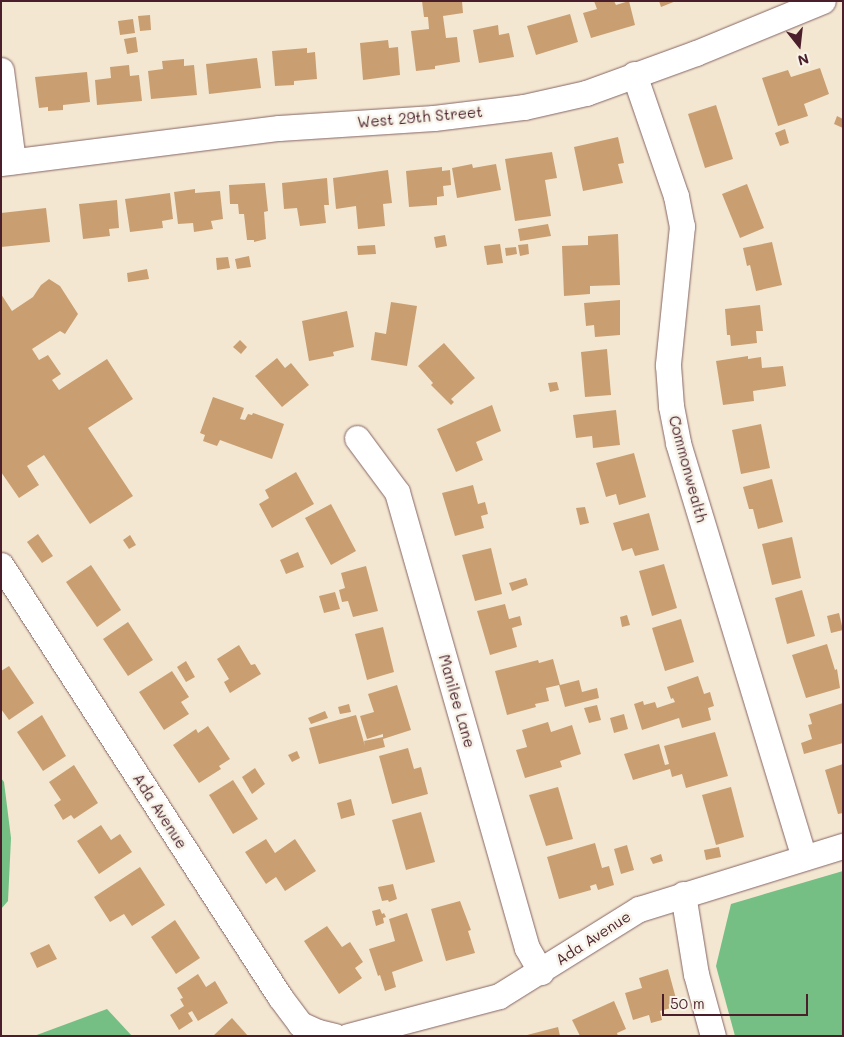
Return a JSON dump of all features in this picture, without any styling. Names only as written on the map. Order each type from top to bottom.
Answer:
[{"type":"street","name":"West 29th Street","points":[[7,162],[279,128],[434,118],[524,107],[586,93],[696,53],[823,1]]},
{"type":"street","points":[[1,70],[7,162]]},
{"type":"street","name":"Commonwealth","points":[[634,74],[676,196],[682,226],[668,365],[671,406],[678,443],[804,857]]},
{"type":"street","name":"Manilee Lane","points":[[357,438],[398,492],[527,948],[541,972]]},
{"type":"street","name":"Ada Avenue","points":[[1,565],[280,996],[300,1024],[318,1032],[335,1036]]},
{"type":"street","name":"Ada Avenue","points":[[348,1036],[499,996],[541,972],[639,909],[843,846]]},
{"type":"street","points":[[683,894],[696,974],[713,1036]]},
{"type":"green space","points":[[1,778],[4,782],[11,838],[8,901],[1,909]]},
{"type":"green space","points":[[843,871],[843,1036],[735,1036],[716,966],[731,904]]},
{"type":"green space","points":[[107,1009],[132,1036],[34,1036]]},
{"type":"building","points":[[422,1],[462,1],[463,13],[443,16],[446,38],[457,37],[460,62],[435,66],[435,69],[416,71],[411,31],[429,29],[428,17],[424,17]]},
{"type":"building","points":[[594,1],[614,1],[616,5],[629,1],[635,25],[591,38],[583,13],[597,9]]},
{"type":"building","points":[[659,1],[676,1],[661,7]]},
{"type":"building","points":[[570,14],[578,42],[536,55],[527,26]]},
{"type":"building","points":[[150,15],[151,30],[140,31],[138,16]]},
{"type":"building","points":[[133,19],[135,33],[120,35],[118,21]]},
{"type":"building","points":[[498,25],[499,35],[509,33],[514,57],[479,63],[473,30]]},
{"type":"building","points":[[136,37],[138,52],[127,54],[124,39]]},
{"type":"building","points":[[388,40],[389,48],[398,47],[400,75],[363,80],[360,43]]},
{"type":"building","points":[[307,48],[307,53],[315,52],[317,79],[294,81],[294,85],[275,86],[272,51]]},
{"type":"building","points":[[257,58],[261,88],[209,94],[206,64]]},
{"type":"building","points":[[184,59],[184,66],[194,65],[197,95],[151,99],[148,71],[163,69],[162,61]]},
{"type":"building","points":[[129,65],[130,76],[139,75],[142,101],[97,105],[95,80],[111,78],[110,67]]},
{"type":"building","points":[[820,68],[829,94],[804,104],[808,116],[778,126],[762,78],[788,70],[791,77]]},
{"type":"building","points":[[87,72],[90,102],[63,105],[63,110],[48,111],[48,107],[39,108],[35,77]]},
{"type":"building","points":[[716,105],[733,159],[705,168],[688,114]]},
{"type":"building","points":[[837,116],[843,119],[843,128],[834,124]]},
{"type":"building","points":[[785,129],[789,143],[780,146],[775,133]]},
{"type":"building","points":[[618,137],[624,163],[618,164],[623,183],[583,191],[574,147]]},
{"type":"building","points":[[552,152],[557,178],[545,180],[551,216],[515,221],[505,159]]},
{"type":"building","points":[[472,164],[473,168],[496,164],[501,190],[457,198],[452,168]]},
{"type":"building","points":[[442,167],[442,171],[450,170],[451,185],[443,186],[444,196],[437,197],[437,205],[409,207],[406,171]]},
{"type":"building","points":[[388,170],[392,203],[383,204],[385,226],[358,229],[356,206],[336,209],[333,178]]},
{"type":"building","points":[[327,178],[329,205],[324,205],[326,223],[300,226],[297,208],[284,209],[282,183]]},
{"type":"building","points":[[265,183],[268,211],[264,212],[266,239],[254,242],[254,240],[247,240],[244,214],[239,214],[238,204],[230,204],[229,185]]},
{"type":"building","points":[[747,184],[764,228],[740,238],[722,194]]},
{"type":"building","points":[[195,189],[195,193],[220,191],[223,219],[211,221],[213,229],[194,232],[193,223],[178,224],[174,192]]},
{"type":"building","points":[[170,193],[173,219],[162,221],[163,228],[130,232],[125,199]]},
{"type":"building","points":[[117,200],[119,228],[109,229],[110,236],[83,239],[79,204]]},
{"type":"building","points":[[46,208],[50,242],[1,247],[1,213]]},
{"type":"building","points":[[548,224],[551,236],[520,241],[518,229]]},
{"type":"building","points":[[618,234],[620,285],[590,286],[590,294],[564,296],[562,246],[588,245],[588,236]]},
{"type":"building","points":[[445,235],[447,246],[436,248],[434,237]]},
{"type":"building","points":[[772,242],[782,285],[756,291],[750,265],[747,266],[743,248]]},
{"type":"building","points":[[500,244],[503,263],[487,265],[484,246]]},
{"type":"building","points":[[528,244],[529,254],[520,256],[518,245]]},
{"type":"building","points":[[375,245],[376,254],[358,255],[357,246]]},
{"type":"building","points":[[516,247],[517,254],[506,256],[505,248]]},
{"type":"building","points":[[249,256],[251,267],[237,269],[235,259]]},
{"type":"building","points":[[228,257],[230,268],[217,270],[216,258]]},
{"type":"building","points":[[147,269],[149,279],[128,282],[127,273]]},
{"type":"building","points":[[49,279],[60,286],[78,314],[65,334],[60,331],[32,349],[39,360],[48,355],[61,374],[52,380],[59,390],[107,359],[133,399],[88,428],[133,496],[90,524],[44,455],[27,466],[39,485],[19,498],[1,472],[1,294],[12,311],[33,297],[41,285]]},
{"type":"building","points":[[620,300],[620,335],[595,337],[594,325],[586,326],[584,303]]},
{"type":"building","points":[[391,302],[417,306],[407,366],[371,360],[375,332],[386,334]]},
{"type":"building","points":[[760,305],[763,331],[756,331],[757,343],[731,346],[730,335],[727,335],[725,309]]},
{"type":"building","points":[[347,311],[354,347],[333,352],[334,356],[309,361],[302,321]]},
{"type":"building","points":[[240,340],[247,347],[241,354],[233,347]]},
{"type":"building","points":[[444,343],[475,378],[451,399],[454,402],[451,405],[431,385],[433,383],[418,366]]},
{"type":"building","points":[[607,349],[611,395],[585,397],[581,352]]},
{"type":"building","points":[[748,356],[748,359],[761,357],[762,368],[783,366],[786,386],[753,391],[754,401],[723,405],[716,361]]},
{"type":"building","points":[[277,358],[285,368],[291,363],[309,385],[282,407],[255,376]]},
{"type":"building","points":[[557,382],[559,390],[550,392],[548,383]]},
{"type":"building","points":[[213,397],[244,408],[240,419],[245,420],[248,414],[252,415],[253,413],[284,424],[272,459],[220,440],[217,446],[203,441],[205,435],[200,433]]},
{"type":"building","points":[[492,405],[501,431],[476,442],[483,460],[456,472],[437,429]]},
{"type":"building","points":[[616,410],[620,445],[593,448],[592,436],[576,438],[573,415]]},
{"type":"building","points":[[761,424],[770,468],[741,474],[732,430]]},
{"type":"building","points":[[634,453],[646,497],[619,505],[616,494],[606,497],[596,463]]},
{"type":"building","points":[[296,472],[314,504],[272,528],[259,504],[269,498],[265,490]]},
{"type":"building","points":[[772,479],[783,522],[758,529],[753,509],[749,509],[743,487]]},
{"type":"building","points":[[473,485],[478,504],[485,502],[488,514],[481,516],[484,528],[455,536],[442,493]]},
{"type":"building","points":[[331,504],[356,551],[331,565],[305,518]]},
{"type":"building","points":[[585,507],[589,523],[580,525],[576,508]]},
{"type":"building","points":[[649,513],[659,550],[635,556],[632,548],[622,551],[613,523]]},
{"type":"building","points":[[38,534],[53,556],[42,563],[27,542]]},
{"type":"building","points":[[130,535],[136,545],[129,549],[123,540]]},
{"type":"building","points":[[792,537],[801,578],[772,585],[762,544]]},
{"type":"building","points":[[491,548],[502,594],[475,601],[462,555]]},
{"type":"building","points":[[298,552],[304,567],[286,574],[280,560]]},
{"type":"building","points":[[664,564],[677,608],[652,616],[639,571]]},
{"type":"building","points":[[91,565],[121,610],[97,627],[66,582]]},
{"type":"building","points":[[366,566],[378,611],[353,617],[348,601],[342,602],[339,590],[345,588],[341,573]]},
{"type":"building","points":[[526,578],[528,585],[512,591],[509,583]]},
{"type":"building","points":[[802,590],[815,636],[787,644],[775,598]]},
{"type":"building","points":[[335,592],[340,609],[324,613],[319,596]]},
{"type":"building","points":[[505,604],[509,619],[520,616],[522,625],[512,628],[517,647],[490,655],[477,611]]},
{"type":"building","points":[[839,613],[843,630],[831,633],[827,616]]},
{"type":"building","points":[[627,615],[630,625],[622,627],[620,617]]},
{"type":"building","points":[[681,619],[694,662],[665,671],[652,628]]},
{"type":"building","points":[[128,622],[153,660],[128,676],[103,639]]},
{"type":"building","points":[[383,627],[394,672],[367,680],[355,634]]},
{"type":"building","points":[[827,644],[835,670],[837,669],[840,688],[806,698],[792,655]]},
{"type":"building","points":[[239,645],[251,665],[255,664],[261,674],[230,693],[224,682],[229,679],[217,659]]},
{"type":"building","points":[[553,659],[560,685],[579,680],[582,692],[597,688],[599,698],[565,707],[559,685],[546,688],[549,701],[535,704],[536,707],[507,715],[495,671],[538,660],[539,663]]},
{"type":"building","points":[[186,661],[195,677],[186,682],[177,667]]},
{"type":"building","points":[[9,666],[34,703],[9,720],[1,709],[1,671]]},
{"type":"building","points":[[172,671],[189,697],[181,702],[189,714],[164,730],[139,692]]},
{"type":"building","points":[[698,676],[704,694],[710,692],[714,706],[708,708],[711,720],[682,728],[679,718],[642,730],[634,704],[643,701],[644,705],[655,702],[657,708],[675,702],[673,698],[671,699],[667,687]]},
{"type":"building","points":[[397,685],[411,730],[383,739],[385,747],[319,764],[309,728],[356,715],[365,746],[364,741],[383,737],[383,734],[367,739],[360,716],[374,712],[368,694]]},
{"type":"building","points":[[843,703],[843,743],[804,754],[801,743],[812,739],[808,725],[812,724],[809,714]]},
{"type":"building","points":[[349,704],[351,712],[340,714],[338,707]]},
{"type":"building","points":[[597,705],[601,720],[589,723],[584,708]]},
{"type":"building","points":[[325,711],[328,718],[311,724],[308,718]]},
{"type":"building","points":[[624,714],[628,729],[614,733],[610,718]]},
{"type":"building","points":[[42,715],[66,756],[43,771],[17,732]]},
{"type":"building","points":[[548,722],[551,732],[572,725],[581,754],[560,761],[562,767],[525,778],[516,750],[527,747],[522,730]]},
{"type":"building","points":[[208,726],[230,759],[219,766],[221,769],[199,783],[173,745],[196,729],[198,733]]},
{"type":"building","points":[[715,732],[728,776],[686,788],[682,774],[672,777],[670,769],[633,780],[624,754],[659,744],[665,765],[669,764],[664,746]]},
{"type":"building","points":[[408,748],[414,769],[421,767],[428,794],[392,804],[379,756]]},
{"type":"building","points":[[297,751],[300,758],[292,762],[288,755]]},
{"type":"building","points":[[843,764],[843,813],[838,814],[825,770]]},
{"type":"building","points":[[74,765],[98,803],[74,819],[71,815],[63,820],[54,805],[61,800],[49,782]]},
{"type":"building","points":[[255,768],[265,784],[252,794],[242,777]]},
{"type":"building","points":[[233,780],[258,819],[233,834],[209,795]]},
{"type":"building","points":[[558,787],[573,839],[546,846],[529,795]]},
{"type":"building","points":[[731,787],[744,837],[716,845],[702,795]]},
{"type":"building","points":[[351,799],[355,815],[341,819],[337,803]]},
{"type":"building","points":[[421,812],[435,862],[406,870],[392,820]]},
{"type":"building","points":[[101,825],[111,840],[120,834],[132,852],[99,874],[77,841]]},
{"type":"building","points":[[266,839],[275,853],[295,839],[316,871],[285,891],[276,877],[266,884],[245,852]]},
{"type":"building","points":[[595,843],[602,868],[609,866],[614,885],[598,890],[596,884],[590,886],[591,890],[559,899],[547,857]]},
{"type":"building","points":[[627,845],[634,870],[621,874],[614,849]]},
{"type":"building","points":[[719,847],[721,857],[706,860],[704,850]]},
{"type":"building","points":[[661,854],[663,861],[653,864],[650,858]]},
{"type":"building","points":[[140,867],[165,905],[132,926],[124,914],[110,922],[94,897]]},
{"type":"building","points":[[393,884],[397,899],[389,902],[388,900],[382,901],[378,887]]},
{"type":"building","points":[[460,901],[471,930],[468,931],[475,953],[446,961],[431,909]]},
{"type":"building","points":[[380,909],[386,917],[383,918],[384,923],[376,926],[372,911]]},
{"type":"building","points":[[407,913],[423,961],[392,972],[396,987],[385,991],[369,949],[395,941],[389,919]]},
{"type":"building","points":[[175,920],[200,958],[176,974],[151,937]]},
{"type":"building","points":[[327,926],[342,947],[350,942],[363,962],[355,968],[362,978],[339,994],[304,941]]},
{"type":"building","points":[[49,944],[57,959],[37,968],[30,953]]},
{"type":"building","points":[[668,969],[678,1006],[660,1011],[662,1020],[651,1023],[649,1015],[633,1020],[625,993],[642,988],[639,978]]},
{"type":"building","points":[[198,974],[206,987],[215,981],[228,1003],[198,1021],[192,1011],[188,1013],[193,1021],[179,1030],[170,1015],[184,1006],[180,999],[183,998],[177,988]]},
{"type":"building","points":[[614,1001],[626,1029],[617,1033],[618,1036],[580,1036],[572,1020]]},
{"type":"building","points":[[232,1018],[248,1036],[213,1036]]},
{"type":"building","points":[[558,1027],[560,1036],[527,1036],[527,1035]]}]
